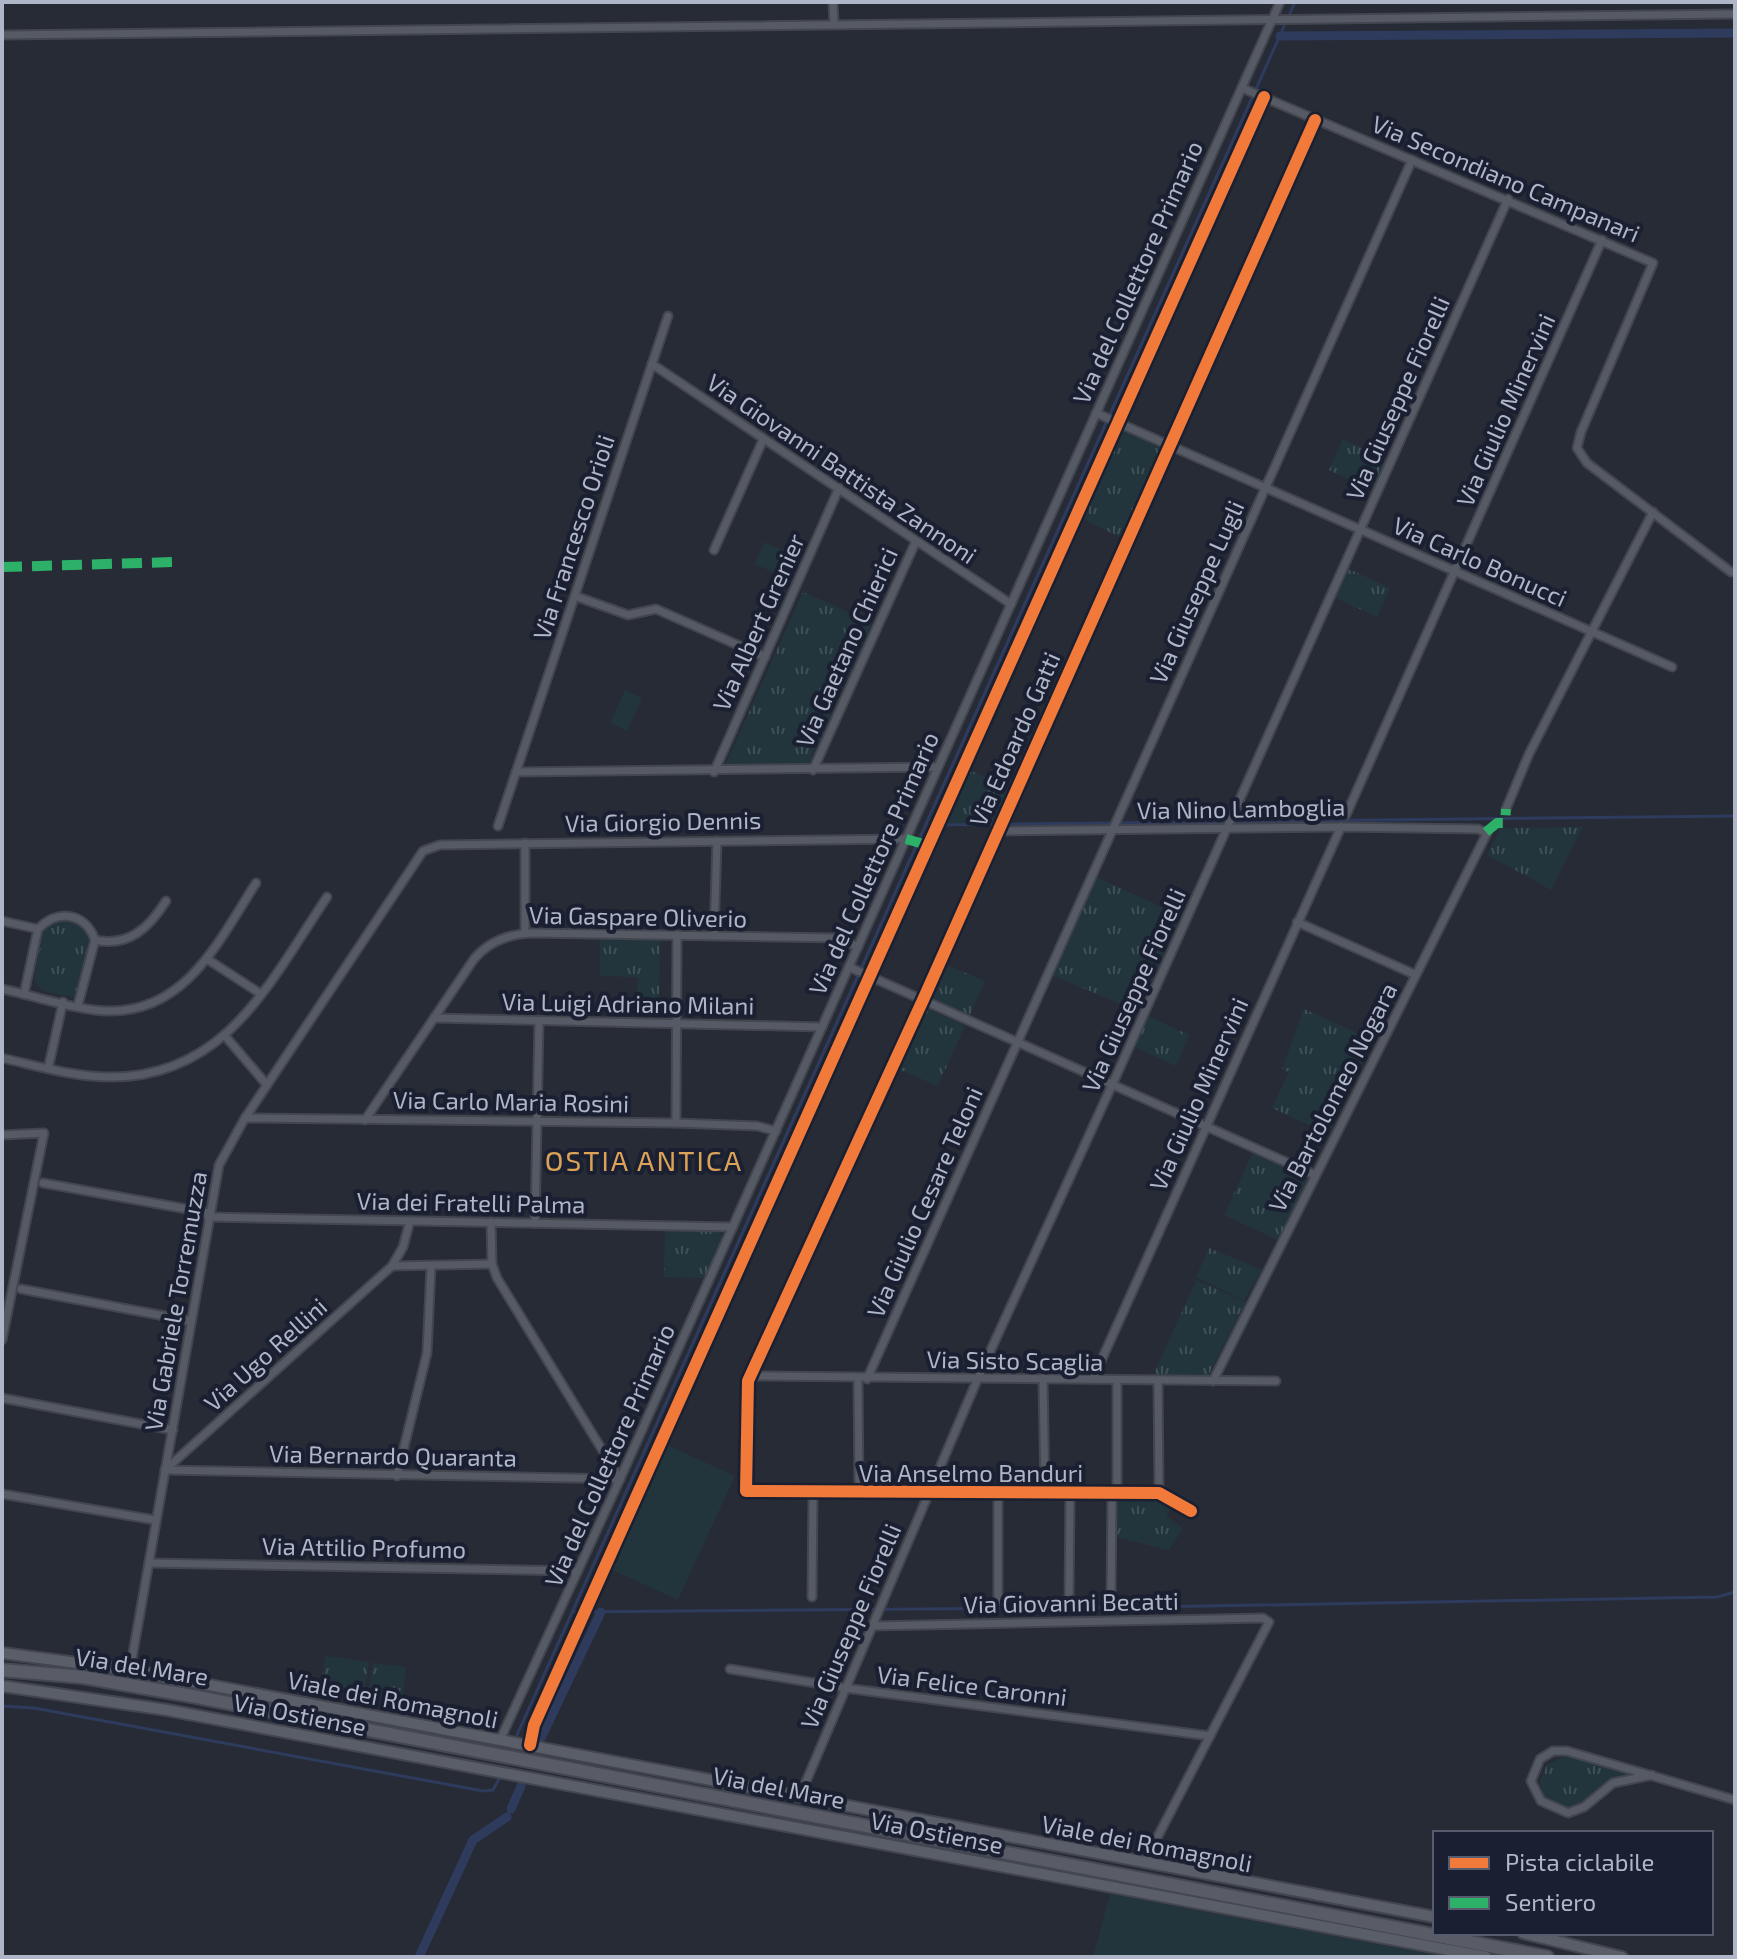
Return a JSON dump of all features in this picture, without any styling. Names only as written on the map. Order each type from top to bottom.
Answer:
[{"type":"main road","name":"Viale dei Romagnoli","points":[[2,1653],[130,1670],[1433,1917]]},
{"type":"main road","name":"Via del Mare","points":[[2,1670],[83,1677],[192,1696],[1547,1957]]},
{"type":"main road","name":"Via Ostiense","points":[[2,1686],[167,1710],[1486,1957]]},
{"type":"main road","points":[[1531,1935],[1622,1957]]},
{"type":"street","points":[[833,2],[834,24]]},
{"type":"street","name":"Via del Collettore Primario","points":[[500,1740],[620,1479],[1280,2]]},
{"type":"street","points":[[2,35],[1735,14]]},
{"type":"street","name":"Via Secondiano Campanari","points":[[1242,88],[1650,261],[1653,266],[1581,432],[1577,448],[1587,463],[1653,512]]},
{"type":"street","name":"Via Edoardo Gatti","points":[[746,1491],[748,1381],[753,1376],[923,1000],[1315,120]]},
{"type":"street","name":"Via Giuseppe Lugli","points":[[1018,1042],[1412,160]]},
{"type":"street","name":"Via Giuseppe Fiorelli","points":[[799,1798],[978,1378],[1508,199]]},
{"type":"street","name":"Via Giulio Minervini","points":[[1346,815],[1602,240]]},
{"type":"street","name":"Via Francesco Orioli","points":[[498,826],[668,316]]},
{"type":"street","name":"Via Giovanni Battista Zannoni","points":[[652,364],[1011,604]]},
{"type":"street","name":"Via Carlo Bonucci","points":[[1096,413],[1672,667]]},
{"type":"street","points":[[714,550],[763,440]]},
{"type":"street","name":"Via Albert Grenier","points":[[714,772],[839,488]]},
{"type":"street","points":[[1506,809],[1529,754],[1653,512],[1731,572]]},
{"type":"street","name":"Via Gaetano Chierici","points":[[813,770],[916,541]]},
{"type":"street","points":[[575,596],[628,615],[656,609],[765,657]]},
{"type":"street","points":[[516,772],[938,767]]},
{"type":"street","name":"Via Giulio Minervini","points":[[1093,1379],[1341,827]]},
{"type":"street","name":"Via Nino Lamboglia","points":[[996,831],[1341,827],[1486,832]]},
{"type":"street","name":"Via Bartolomeo Nogara","points":[[1213,1381],[1484,846],[1486,832]]},
{"type":"street","name":"Via Giorgio Dennis","points":[[423,851],[436,845],[906,839]]},
{"type":"street","points":[[714,936],[717,841]]},
{"type":"street","points":[[525,843],[525,933]]},
{"type":"street","name":"Via Gabriele Torremuzza","points":[[130,1670],[208,1215],[221,1160],[245,1118],[423,851]]},
{"type":"street","points":[[2,989],[110,1012],[155,1002],[181,987],[207,959],[256,883]]},
{"type":"street","points":[[2,1058],[48,1069],[112,1077],[154,1071],[207,1051],[226,1037],[261,994],[327,897]]},
{"type":"street","points":[[95,940],[122,939],[141,933],[166,901]]},
{"type":"street","points":[[24,994],[38,929],[53,918],[73,917],[87,924],[95,940],[78,1005]]},
{"type":"street","points":[[2,921],[38,929]]},
{"type":"street","points":[[1297,922],[1416,975]]},
{"type":"street","name":"Via Gaspare Oliverio","points":[[365,1120],[481,951],[498,940],[525,933],[840,938],[858,947]]},
{"type":"street","points":[[676,1123],[677,935]]},
{"type":"street","points":[[207,959],[261,994]]},
{"type":"street","points":[[849,967],[1315,1175]]},
{"type":"street","points":[[48,1069],[63,1002]]},
{"type":"street","name":"Via Luigi Adriano Milani","points":[[434,1018],[822,1027]]},
{"type":"street","points":[[535,1223],[539,1021]]},
{"type":"street","points":[[226,1037],[267,1085]]},
{"type":"street","name":"Via Giulio Cesare Teloni","points":[[862,1379],[1018,1042]]},
{"type":"street","name":"Via Carlo Maria Rosini","points":[[245,1118],[676,1123],[757,1126],[776,1131]]},
{"type":"street","points":[[2,1135],[44,1133],[2,1340]]},
{"type":"street","name":"Via dei Fratelli Palma","points":[[43,1183],[208,1215],[733,1227]]},
{"type":"street","points":[[410,1221],[403,1247],[392,1266],[492,1264]]},
{"type":"street","points":[[491,1222],[492,1264],[497,1278],[620,1479]]},
{"type":"street","name":"Via Ugo Rellini","points":[[165,1470],[392,1266]]},
{"type":"street","points":[[397,1476],[427,1353],[431,1267]]},
{"type":"street","points":[[21,1289],[191,1321]]},
{"type":"street","name":"Via Sisto Scaglia","points":[[753,1376],[1276,1381]]},
{"type":"street","points":[[1043,1378],[1045,1493]]},
{"type":"street","points":[[859,1494],[862,1379]]},
{"type":"street","points":[[1158,1380],[1159,1493],[1191,1511]]},
{"type":"street","points":[[1115,1494],[1117,1381]]},
{"type":"street","points":[[2,1398],[173,1430]]},
{"type":"street","name":"Via Bernardo Quaranta","points":[[165,1470],[620,1479]]},
{"type":"street","name":"Via Anselmo Banduri","points":[[746,1491],[859,1494],[1159,1493]]},
{"type":"street","points":[[812,1597],[813,1493]]},
{"type":"street","name":"Via Anselmo Banduri","points":[[998,1493],[998,1601]]},
{"type":"street","points":[[2,1494],[155,1520]]},
{"type":"street","points":[[1069,1599],[1070,1494]]},
{"type":"street","name":"Via Anselmo Banduri","points":[[1111,1602],[1115,1494]]},
{"type":"street","name":"Via Attilio Profumo","points":[[149,1563],[578,1571]]},
{"type":"street","name":"Via Giovanni Becatti","points":[[872,1626],[1263,1618],[1269,1622],[1210,1736]]},
{"type":"street","name":"Via Felice Caronni","points":[[730,1669],[845,1688],[1210,1736]]},
{"type":"street","points":[[1144,1863],[1210,1736]]},
{"type":"street","points":[[1652,1775],[1613,1783],[1584,1807],[1568,1813],[1541,1801],[1531,1781],[1537,1762],[1559,1750],[1652,1775],[1735,1800]]},
{"type":"green space","points":[[1120,427],[1162,447],[1120,537],[1078,517]]},
{"type":"green space","points":[[1343,439],[1386,459],[1372,490],[1329,470]]},
{"type":"green space","points":[[764,542],[800,558],[790,580],[755,564]]},
{"type":"green space","points":[[1349,569],[1390,588],[1377,617],[1336,598]]},
{"type":"green space","points":[[803,592],[872,623],[809,763],[725,765]]},
{"type":"green space","points":[[625,690],[642,698],[627,731],[610,723]]},
{"type":"green space","points":[[964,768],[1009,787],[993,823],[940,823]]},
{"type":"green space","points":[[1583,827],[1551,889],[1487,855],[1500,828]]},
{"type":"green space","points":[[1096,877],[1181,916],[1138,1011],[1051,975]]},
{"type":"green space","points":[[64,918],[77,921],[89,937],[77,998],[43,991],[34,980],[43,932],[52,920]]},
{"type":"green space","points":[[600,938],[660,939],[659,1002],[638,1002],[637,977],[600,976]]},
{"type":"green space","points":[[942,963],[985,981],[970,1015],[928,997]]},
{"type":"green space","points":[[922,1007],[965,1025],[938,1086],[896,1068]]},
{"type":"green space","points":[[1304,1009],[1372,1040],[1329,1134],[1272,1108],[1289,1072],[1282,1069]]},
{"type":"green space","points":[[1148,1016],[1189,1035],[1176,1066],[1135,1047]]},
{"type":"green space","points":[[1254,1150],[1308,1177],[1280,1241],[1224,1215]]},
{"type":"green space","points":[[665,1229],[718,1231],[723,1237],[705,1278],[664,1277]]},
{"type":"green space","points":[[1209,1248],[1262,1270],[1244,1300],[1196,1277]]},
{"type":"green space","points":[[1196,1280],[1246,1302],[1208,1376],[1153,1376]]},
{"type":"green space","points":[[667,1445],[735,1476],[678,1600],[610,1569]]},
{"type":"green space","points":[[1156,1498],[1172,1506],[1166,1516],[1183,1528],[1169,1550],[1116,1537],[1118,1499]]},
{"type":"green space","points":[[326,1656],[369,1662],[363,1701],[319,1692]]},
{"type":"green space","points":[[373,1663],[406,1667],[402,1707],[366,1701]]},
{"type":"green space","points":[[1566,1756],[1629,1773],[1610,1781],[1580,1803],[1564,1808],[1544,1796],[1540,1782],[1547,1765]]},
{"type":"green space","points":[[1110,1894],[1435,1955],[1093,1957]]},
{"type":"waterway","points":[[517,1735],[1295,2]]},
{"type":"waterway","points":[[1280,36],[1735,33]]},
{"type":"waterway","points":[[927,825],[1735,816]]},
{"type":"waterway","points":[[573,1612],[1151,1607],[1717,1597],[1735,1592]]},
{"type":"waterway","points":[[541,1738],[601,1612]]},
{"type":"waterway","points":[[2,1706],[34,1708],[483,1791],[493,1790],[500,1777]]},
{"type":"waterway","points":[[511,1809],[521,1786]]},
{"type":"waterway","points":[[419,1957],[473,1840],[507,1817]]},
{"type":"marked path","points":[[2,567],[176,562]]},
{"type":"marked path","points":[[1486,832],[1497,823],[1505,823],[1506,809]]},
{"type":"marked path","points":[[906,839],[927,845]]},
{"type":"cycle path","points":[[530,1745],[534,1725],[1264,97]]},
{"type":"cycle path","points":[[1191,1511],[1159,1493],[746,1491],[748,1381],[923,1000],[1315,120]]},
{"type":"district","name":"OSTIA ANTICA","points":[[644,1160]]}]
